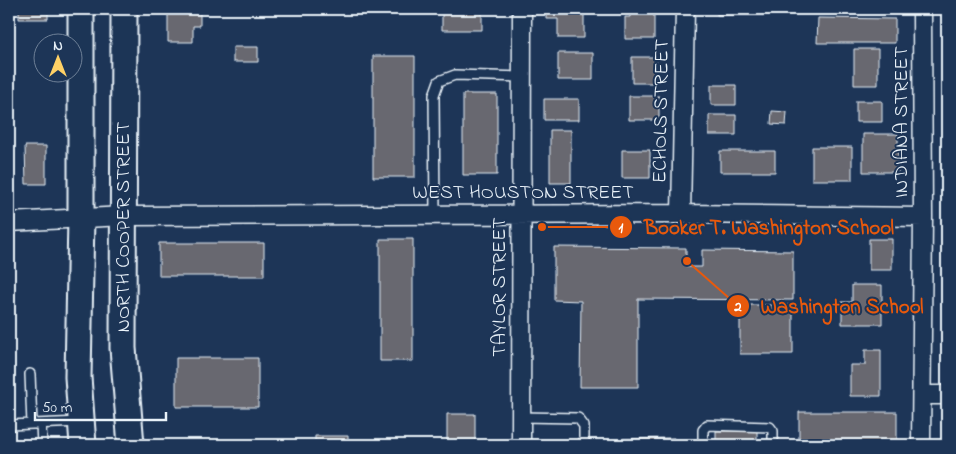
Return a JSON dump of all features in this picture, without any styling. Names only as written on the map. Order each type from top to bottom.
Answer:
[{"type":"main road","points":[[81,9],[81,218],[78,377],[82,434]]},
{"type":"main road","name":"NORTH COOPER STREET","points":[[124,9],[123,348],[131,445]]},
{"type":"street","name":"TAYLOR STREET","points":[[521,445],[522,9]]},
{"type":"street","name":"ECHOLS STREET","points":[[681,214],[685,9]]},
{"type":"street","name":"INDIANA STREET","points":[[921,445],[922,9]]},
{"type":"street","name":"WEST HOUSTON STREET","points":[[9,222],[124,216],[521,214],[923,216]]},
{"type":"street","points":[[922,395],[947,395]]},
{"type":"lane","points":[[435,215],[434,95],[439,81],[455,75],[522,77]]},
{"type":"lane","points":[[30,374],[42,445]]},
{"type":"lane","points":[[521,417],[578,418],[584,426],[584,445]]},
{"type":"lane","points":[[9,425],[37,424],[82,434]]},
{"type":"lane","points":[[703,445],[703,430],[707,425],[770,426],[773,431],[773,445]]},
{"type":"building","points":[[19,9],[48,9],[48,19],[19,19]]},
{"type":"building","points":[[180,9],[200,9],[200,26],[193,26],[193,42],[168,42],[168,11],[180,11]]},
{"type":"building","points":[[442,9],[482,9],[482,30],[442,30]]},
{"type":"building","points":[[546,9],[584,9],[584,38],[558,38],[558,19],[546,19]]},
{"type":"building","points":[[630,9],[654,9],[654,39],[625,39],[625,17],[630,17]]},
{"type":"building","points":[[717,9],[765,9],[765,15],[717,15]]},
{"type":"building","points":[[818,18],[895,19],[895,43],[817,43]]},
{"type":"building","points":[[233,47],[258,47],[258,62],[233,62]]},
{"type":"building","points":[[854,49],[878,49],[878,85],[854,85]]},
{"type":"building","points":[[558,53],[593,53],[593,80],[558,80]]},
{"type":"building","points":[[373,56],[415,56],[415,177],[373,177]]},
{"type":"building","points":[[632,57],[656,57],[656,83],[632,83]]},
{"type":"building","points":[[711,85],[736,85],[736,105],[711,105]]},
{"type":"building","points":[[463,94],[497,94],[497,175],[463,175]]},
{"type":"building","points":[[629,96],[659,96],[659,120],[629,120]]},
{"type":"building","points":[[544,99],[579,99],[579,120],[544,120]]},
{"type":"building","points":[[856,101],[882,101],[882,122],[856,122]]},
{"type":"building","points":[[772,111],[787,112],[786,125],[771,124]]},
{"type":"building","points":[[709,115],[736,115],[736,135],[709,135]]},
{"type":"building","points":[[550,130],[571,130],[571,183],[550,183]]},
{"type":"building","points":[[863,134],[898,134],[898,172],[863,172]]},
{"type":"building","points":[[25,146],[46,146],[46,184],[26,184]]},
{"type":"building","points":[[812,147],[852,147],[852,180],[812,180]]},
{"type":"building","points":[[622,150],[650,150],[650,178],[622,178]]},
{"type":"building","points":[[720,151],[775,151],[775,172],[720,172]]},
{"type":"building","points":[[380,239],[413,239],[413,361],[380,361]]},
{"type":"building","points":[[869,239],[892,239],[892,270],[869,270]]},
{"type":"building","points":[[159,243],[264,243],[264,276],[159,276]]},
{"type":"building","points":[[554,247],[686,248],[686,267],[702,267],[702,250],[793,251],[793,300],[638,299],[638,387],[580,387],[581,301],[554,300]]},
{"type":"building","points":[[852,285],[882,285],[882,324],[842,324],[842,302],[852,302]]},
{"type":"building","points":[[740,305],[793,305],[793,354],[740,354]]},
{"type":"building","points":[[865,350],[881,350],[881,396],[850,396],[850,365],[865,365]]},
{"type":"building","points":[[176,358],[258,358],[258,407],[176,407]]},
{"type":"building","points":[[799,412],[897,412],[897,445],[799,445]]},
{"type":"building","points":[[447,414],[475,414],[475,445],[447,445]]},
{"type":"building","points":[[716,431],[757,431],[757,445],[716,445]]},
{"type":"building","points":[[315,436],[348,436],[348,445],[315,445]]},
{"type":"building","points":[[674,438],[674,445],[623,445],[623,439]]},
{"type":"place","name":"Booker T. Washington School","points":[[542,227]]},
{"type":"place","name":"Washington School","points":[[687,261]]}]
